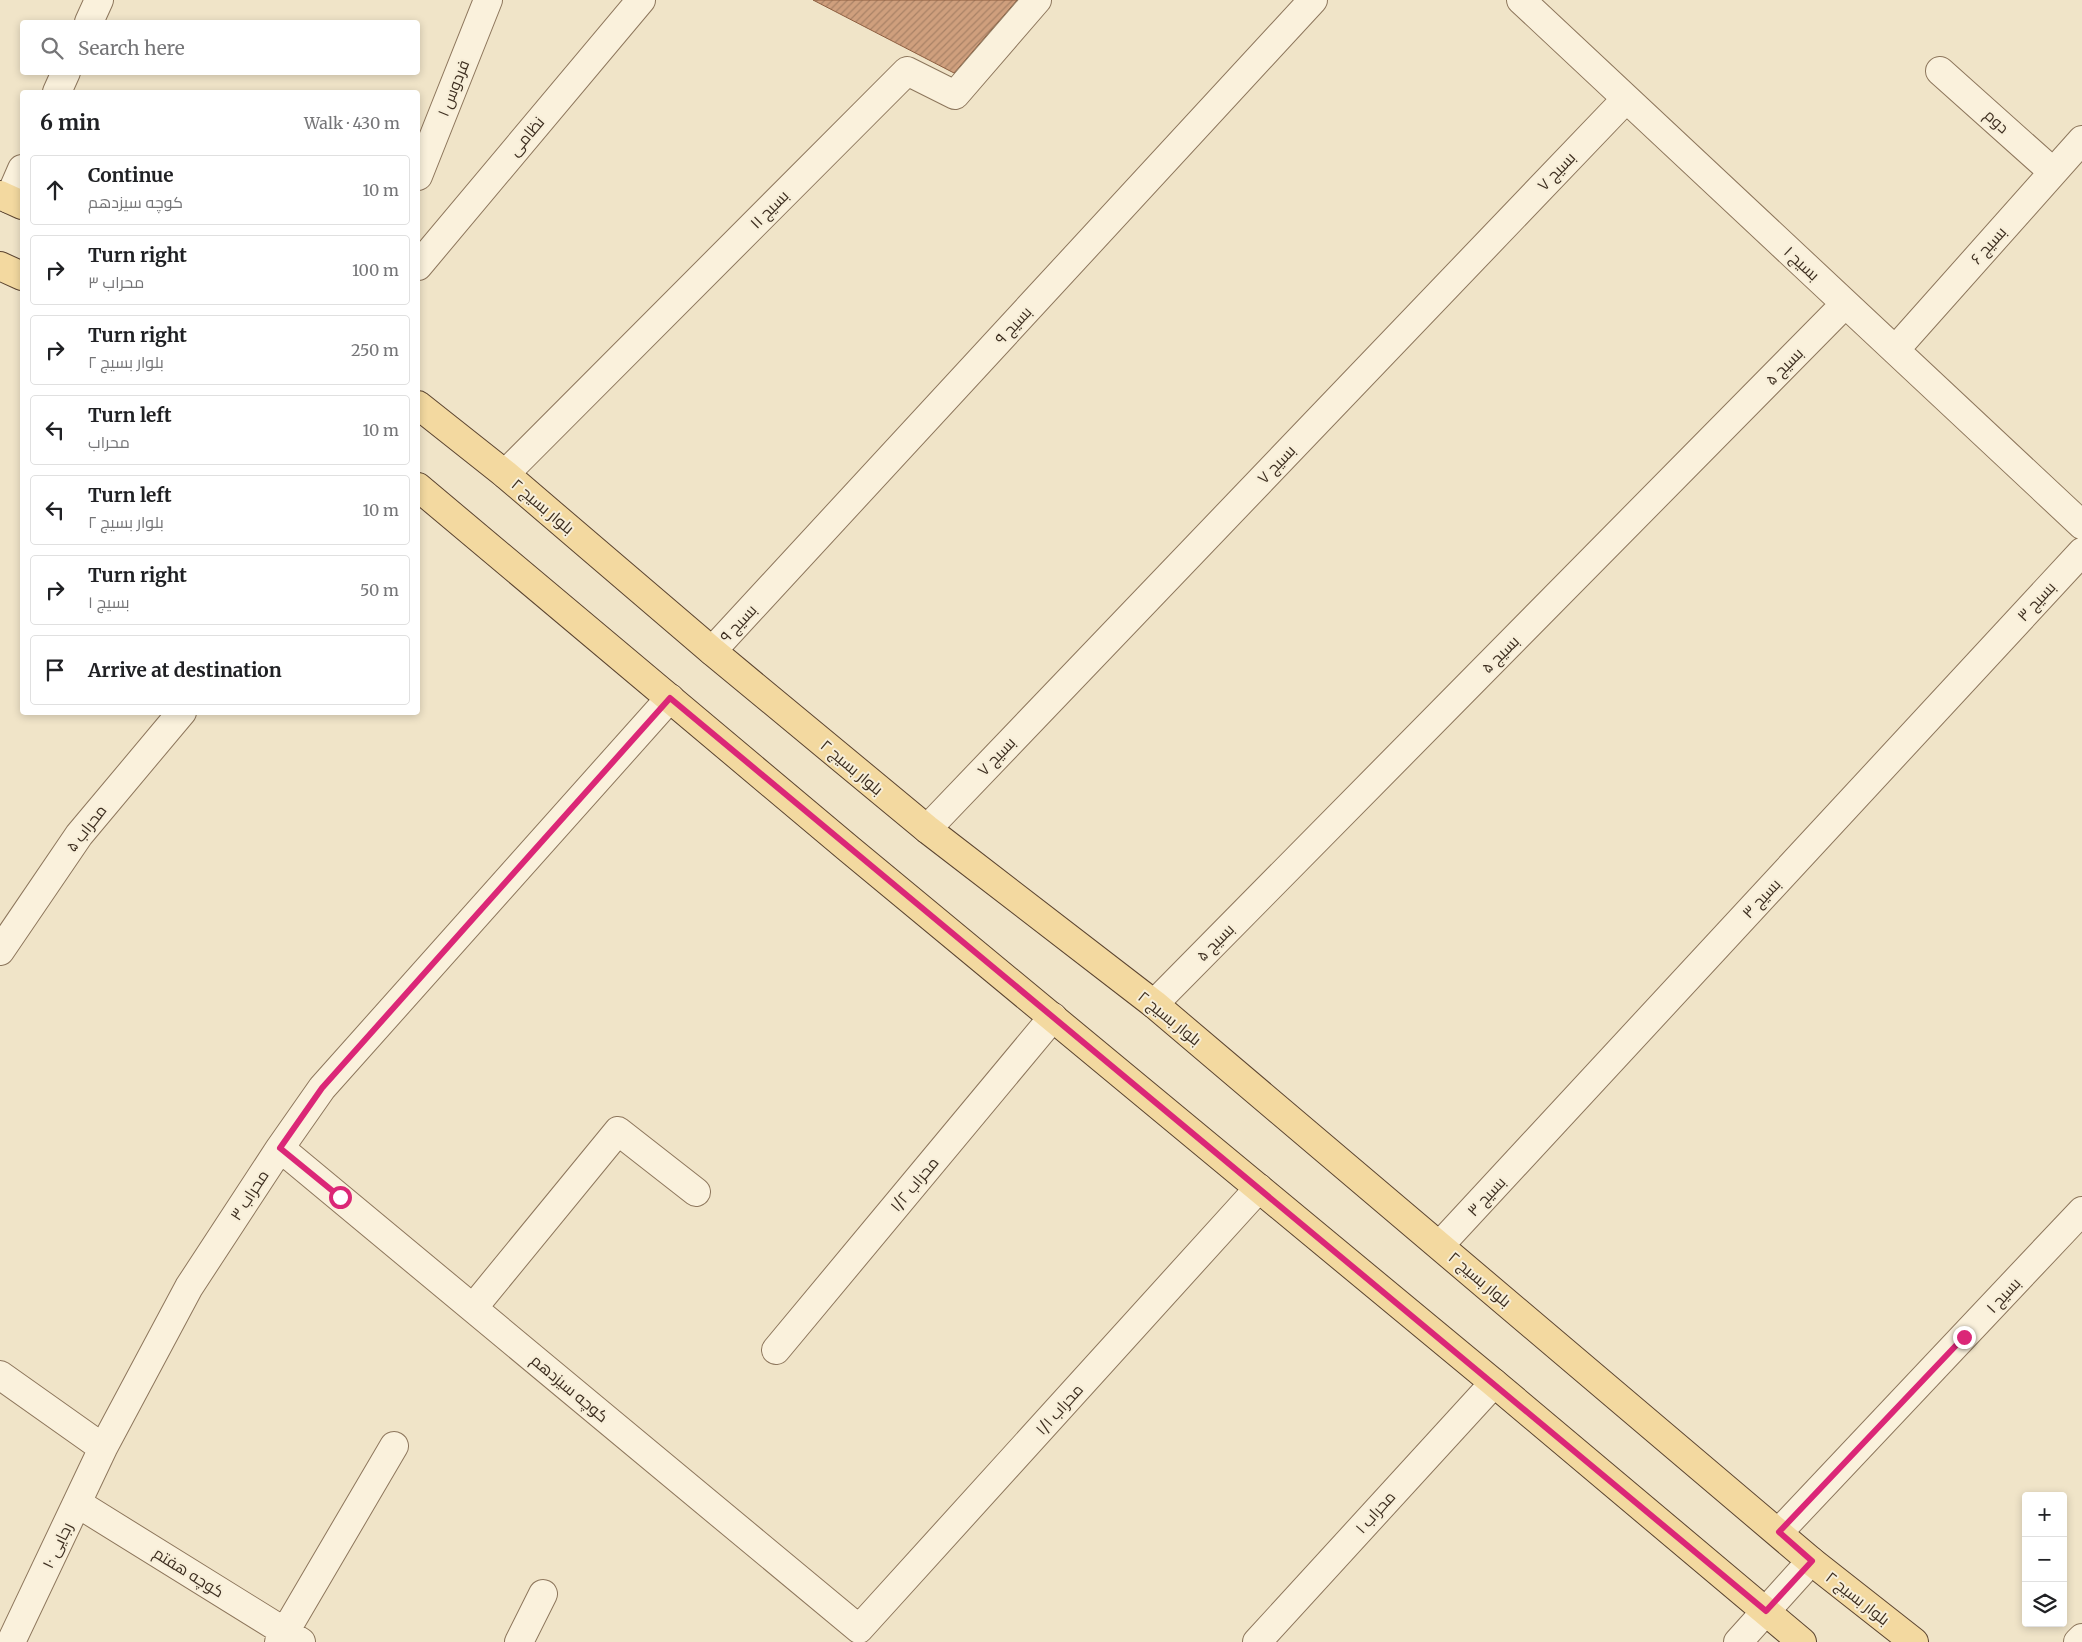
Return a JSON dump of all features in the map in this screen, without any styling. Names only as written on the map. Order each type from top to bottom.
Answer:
[{"type":"main road","points":[[0,266],[20,275]]},
{"type":"main road","name":"بلوار بسیج ۲","points":[[420,407],[505,474],[712,651],[926,829],[1154,1004],[1812,1561],[1914,1642]]},
{"type":"main road","points":[[420,489],[1494,1383],[1802,1642]]},
{"type":"street","points":[[90,20],[99,0]]},
{"type":"street","name":"فردوس ۱","points":[[420,171],[488,0]]},
{"type":"street","name":"۱۱ بسیج","points":[[505,474],[907,71],[955,95],[1037,0]]},
{"type":"street","name":"۹ بسیج","points":[[712,651],[1313,0]]},
{"type":"street","name":"بسیج ۱","points":[[1521,0],[2082,525]]},
{"type":"street","name":"نظامی","points":[[420,264],[634,2]]},
{"type":"street","name":"دوم","points":[[1940,71],[2054,172]]},
{"type":"street","points":[[58,90],[65,75]]},
{"type":"street","name":"۷ بسیج","points":[[926,829],[1626,98]]},
{"type":"street","name":"۶ بسیج","points":[[1895,350],[2082,140]]},
{"type":"street","points":[[10,200],[20,174]]},
{"type":"street","name":"۵ بسیج","points":[[1154,1004],[1846,304]]},
{"type":"street","name":"۳ بسیج","points":[[1440,1245],[2082,552]]},
{"type":"street","name":"محراب ۳","points":[[104,1448],[189,1288],[280,1148],[322,1088],[670,698]]},
{"type":"street","name":"محراب ۵","points":[[0,951],[79,835],[179,715]]},
{"type":"street","name":"محراب ۱/۲","points":[[776,1350],[1053,1017]]},
{"type":"street","points":[[473,1308],[618,1131],[696,1192]]},
{"type":"street","name":"کوچه سیزدهم","points":[[280,1148],[859,1629]]},
{"type":"street","name":"محراب ۱/۱","points":[[859,1629],[1259,1188]]},
{"type":"street","name":"۱ بسیج","points":[[1779,1532],[2082,1211]]},
{"type":"street","points":[[0,1375],[104,1448]]},
{"type":"street","name":"محراب ۱","points":[[1257,1642],[1494,1383]]},
{"type":"street","points":[[289,1639],[394,1446]]},
{"type":"street","name":"رجایی ۱۰","points":[[11,1642],[104,1448]]},
{"type":"street","name":"کوچه هفتم","points":[[78,1503],[289,1639]]},
{"type":"street","points":[[1738,1642],[1812,1561]]},
{"type":"street","points":[[519,1642],[543,1594]]},
{"type":"street","points":[[2078,1642],[2082,1638]]},
{"type":"building","points":[[813,0],[1017,0],[954,73]]},
{"type":"route","points":[[340,1197],[280,1148],[322,1088],[670,698],[863,861],[1494,1383],[1766,1611],[1812,1561],[1779,1532],[1964,1337]]}]
